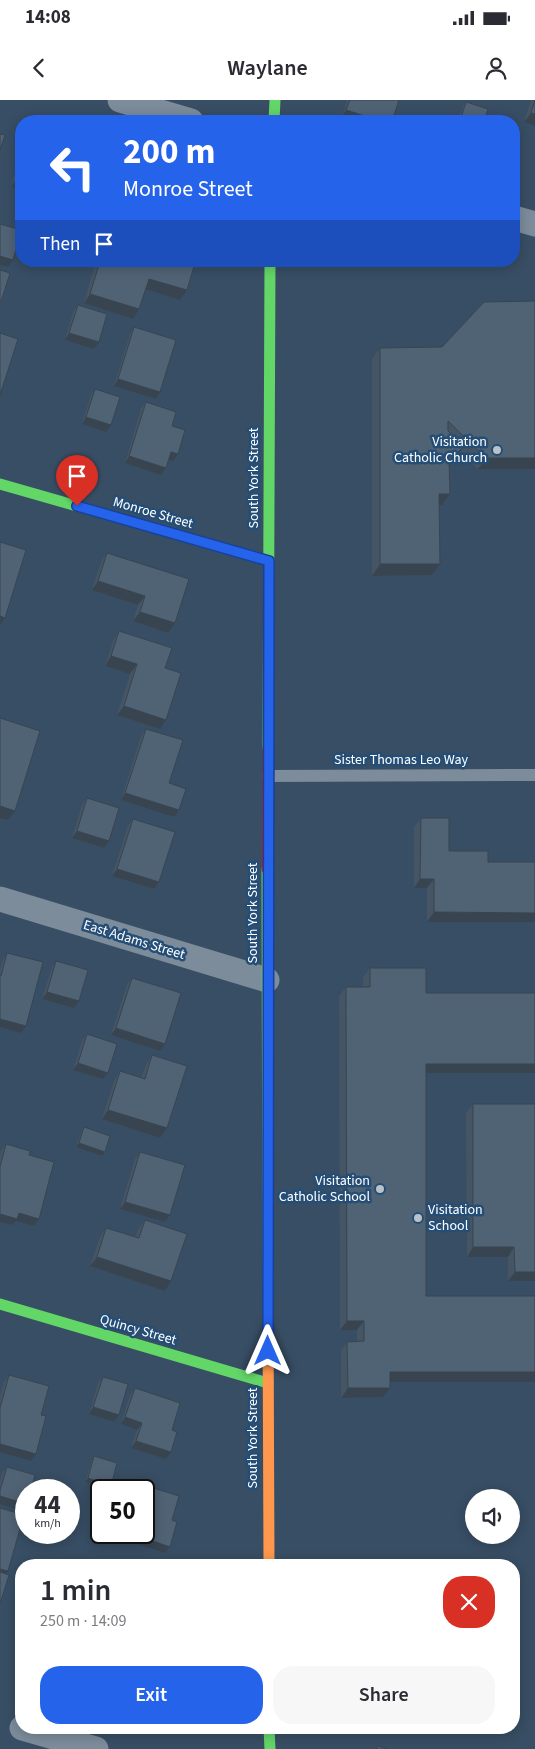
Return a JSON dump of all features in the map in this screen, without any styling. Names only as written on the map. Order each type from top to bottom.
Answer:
[{"type":"main road","points":[[274,115],[275,100]]},
{"type":"main road","name":"South York Street","points":[[269,1559],[268,776],[270,267]]},
{"type":"main road","name":"Monroe Street","points":[[0,484],[269,561]]},
{"type":"main road","name":"Quincy Street","points":[[0,1304],[268,1384]]},
{"type":"main road","points":[[269,1734],[270,1749]]},
{"type":"street","points":[[120,100],[171,115]]},
{"type":"street","points":[[520,220],[535,224]]},
{"type":"street","name":"East Adams Street","points":[[0,899],[268,980]]},
{"type":"street","points":[[0,1721],[15,1725]]},
{"type":"street","points":[[45,1734],[96,1749]]},
{"type":"lane","name":"Sister Thomas Leo Way","points":[[268,776],[535,775]]},
{"type":"building","points":[[350,100],[399,100],[394,115],[361,115],[346,110]]},
{"type":"building","points":[[535,100],[535,114],[531,113]]},
{"type":"building","points":[[466,102],[488,109],[486,115],[462,115]]},
{"type":"building","points":[[0,134],[5,135],[0,150]]},
{"type":"building","points":[[0,224],[15,228],[15,252],[13,260],[0,256]]},
{"type":"building","points":[[98,267],[194,267],[187,290],[149,279],[139,309],[90,294]]},
{"type":"building","points":[[0,270],[10,273],[1,302],[0,301]]},
{"type":"building","name":"Visitation Catholic Church","points":[[535,301],[535,458],[486,458],[448,421],[448,431],[464,446],[449,461],[450,494],[439,494],[440,564],[380,564],[380,348],[442,347],[484,302]]},
{"type":"building","points":[[78,305],[107,314],[99,342],[69,333]]},
{"type":"building","points":[[134,327],[176,340],[160,392],[118,379]]},
{"type":"building","points":[[0,333],[18,339],[0,395]]},
{"type":"building","points":[[95,389],[120,397],[111,425],[86,417]]},
{"type":"building","points":[[146,402],[176,412],[172,426],[185,430],[178,454],[171,452],[166,468],[129,456]]},
{"type":"building","points":[[0,542],[26,550],[5,618],[0,616]]},
{"type":"building","points":[[107,553],[189,579],[175,623],[140,612],[145,596],[98,581]]},
{"type":"building","points":[[119,631],[172,648],[165,668],[181,673],[166,720],[124,706],[137,664],[111,656]]},
{"type":"building","points":[[0,718],[40,731],[15,811],[0,806]]},
{"type":"building","points":[[146,729],[183,740],[169,783],[186,789],[179,810],[125,793]]},
{"type":"building","points":[[87,798],[119,808],[109,841],[77,831]]},
{"type":"building","points":[[421,818],[449,818],[449,851],[488,851],[488,862],[535,862],[535,913],[434,912],[434,879],[420,879]]},
{"type":"building","points":[[133,819],[175,832],[159,882],[117,869]]},
{"type":"building","points":[[7,953],[43,962],[26,1026],[0,1019],[0,975]]},
{"type":"building","points":[[56,961],[88,970],[79,1001],[47,992]]},
{"type":"building","name":"Visitation Catholic School","points":[[370,968],[426,968],[426,993],[535,993],[535,1064],[426,1064],[426,1296],[535,1296],[535,1372],[390,1372],[390,1388],[348,1388],[347,1342],[364,1341],[364,1321],[347,1321],[346,987],[370,987]]},
{"type":"building","points":[[132,978],[181,993],[165,1044],[116,1028]]},
{"type":"building","points":[[87,1034],[117,1044],[108,1073],[78,1063]]},
{"type":"building","points":[[152,1055],[187,1066],[167,1128],[108,1110],[120,1071],[145,1079]]},
{"type":"building","points":[[473,1104],[535,1104],[535,1272],[515,1272],[514,1247],[473,1247]]},
{"type":"building","points":[[84,1127],[110,1136],[105,1152],[79,1143]]},
{"type":"building","points":[[6,1144],[30,1151],[29,1155],[54,1162],[39,1219],[19,1213],[17,1219],[0,1214],[0,1167]]},
{"type":"building","points":[[140,1152],[185,1165],[170,1215],[125,1202]]},
{"type":"building","points":[[145,1220],[187,1234],[171,1281],[97,1257],[106,1228],[139,1238]]},
{"type":"building","points":[[9,1375],[49,1386],[41,1415],[46,1416],[36,1454],[0,1444],[0,1408]]},
{"type":"building","points":[[103,1377],[128,1384],[119,1415],[93,1407]]},
{"type":"building","points":[[135,1388],[180,1403],[172,1430],[177,1432],[171,1452],[136,1441],[142,1423],[125,1417]]},
{"type":"building","points":[[94,1456],[117,1463],[113,1479],[88,1478]]},
{"type":"building","points":[[7,1467],[35,1475],[34,1479],[15,1479],[15,1501],[0,1496]]},
{"type":"building","points":[[155,1488],[179,1496],[172,1520],[177,1522],[170,1547],[155,1542]]},
{"type":"building","points":[[0,1508],[15,1512],[16,1544],[8,1571],[0,1569]]},
{"type":"building","points":[[0,1572],[9,1575],[0,1604]]},
{"type":"traffic: fast","points":[[274,115],[275,100]]},
{"type":"traffic: fast","points":[[268,748],[270,267]]},
{"type":"traffic: fast","points":[[0,484],[269,561]]},
{"type":"traffic: fast","points":[[267,869],[268,1312]]},
{"type":"traffic: fast","points":[[0,1304],[268,1383]]},
{"type":"traffic: fast","points":[[269,1734],[270,1749]]},
{"type":"traffic: slow","points":[[268,1312],[269,1559]]},
{"type":"traffic: jam","points":[[267,869],[268,748]]},
{"type":"place","name":"Visitation Catholic Church","points":[[497,450]]},
{"type":"place","name":"Visitation Catholic School","points":[[380,1189]]},
{"type":"place","name":"Visitation School","points":[[418,1218]]},
{"type":"route","points":[[77,506],[269,561],[268,1351]]}]
